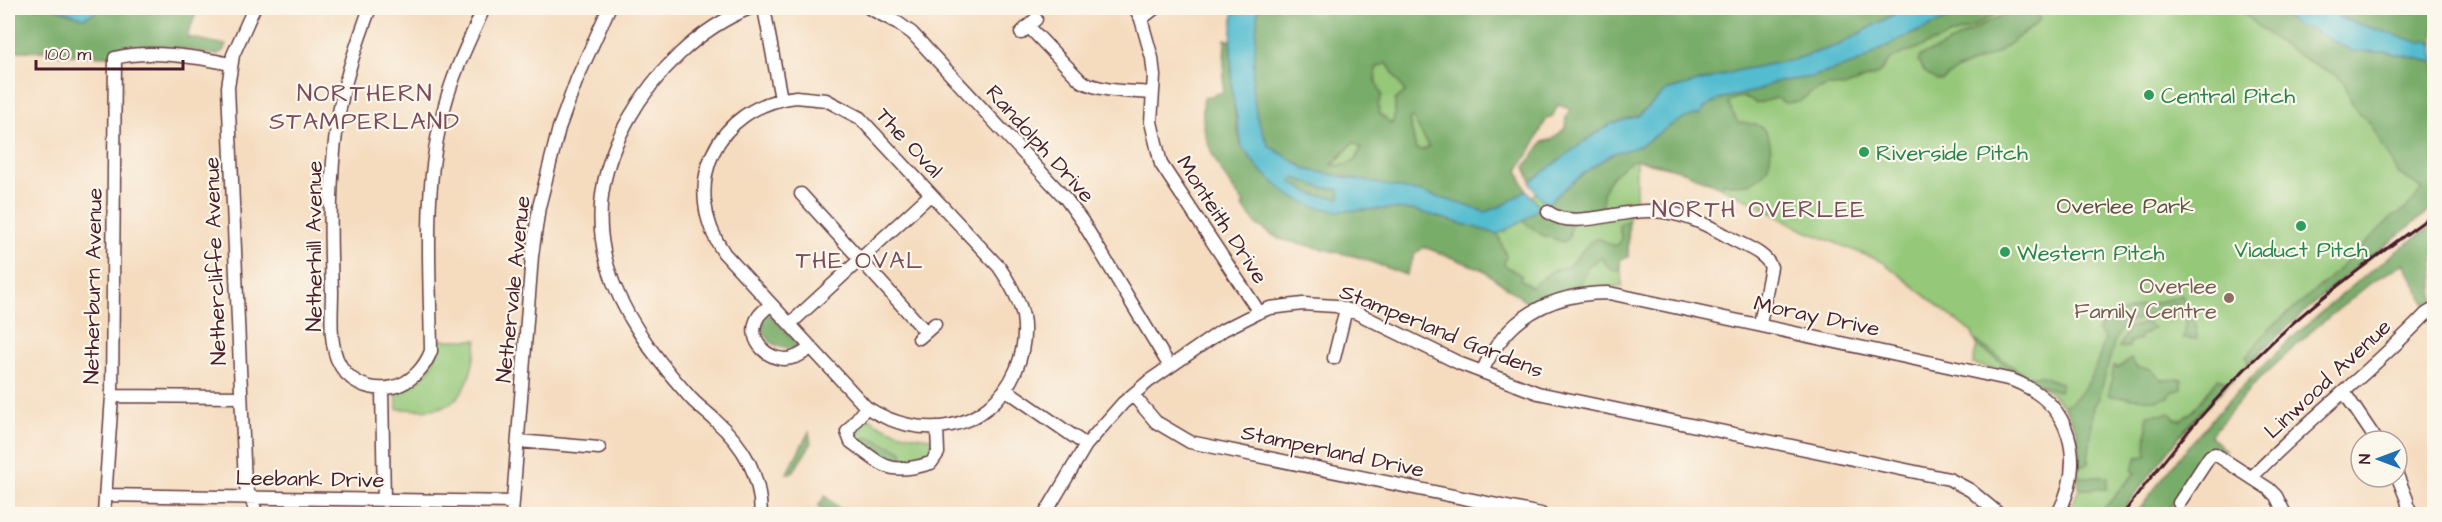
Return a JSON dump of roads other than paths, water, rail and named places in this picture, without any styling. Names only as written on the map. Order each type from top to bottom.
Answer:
[{"type":"street","name":"Nethercliffe Avenue","points":[[254,8],[230,64],[228,87],[244,484],[257,514]]},
{"type":"street","name":"Netherhill Avenue","points":[[370,8],[356,46],[337,125],[331,173],[333,332],[337,359],[345,372],[365,387],[382,389]]},
{"type":"street","points":[[384,501],[382,389],[396,386],[422,369],[431,351],[430,208],[437,137],[451,85],[484,8]]},
{"type":"street","name":"Nethervale Avenue","points":[[512,508],[532,256],[539,207],[559,128],[577,79],[609,8]]},
{"type":"street","points":[[750,8],[733,16],[692,43],[666,66],[640,99],[615,145],[604,183],[600,219],[602,251],[616,289],[659,359],[693,400],[739,444],[754,471],[760,493],[761,514]]},
{"type":"street","points":[[764,8],[781,99]]},
{"type":"street","name":"Randolph Drive","points":[[869,8],[912,33],[1066,199],[1078,214],[1170,365]]},
{"type":"street","name":"Monteith Drive","points":[[1135,8],[1141,20],[1152,58],[1154,76],[1151,122],[1161,164],[1255,306],[1257,313]]},
{"type":"street","points":[[1141,20],[1155,8]]},
{"type":"street","points":[[1028,26],[1081,81],[1110,89],[1152,93]]},
{"type":"street","name":"Netherburn Avenue","points":[[104,514],[112,396],[116,58],[187,56],[230,64]]},
{"type":"street","name":"The Oval","points":[[796,97],[820,99],[836,104],[860,118],[930,195],[999,267],[1015,293],[1023,315],[1023,343],[1021,359],[1005,390],[986,409],[968,419],[928,428],[900,424],[866,407],[717,243],[710,229],[703,199],[707,171],[723,136],[747,113],[764,104],[796,97]]},
{"type":"street","points":[[801,194],[927,331]]},
{"type":"street","points":[[790,324],[930,195]]},
{"type":"street","points":[[1548,212],[1556,218],[1578,221],[1629,207],[1686,215],[1722,232],[1768,260],[1772,271],[1760,324]]},
{"type":"street","name":"Moray Drive","points":[[1482,372],[1501,340],[1523,318],[1561,298],[1585,293],[1609,292],[2012,380],[2027,386],[2052,406],[2066,429],[2073,454],[2069,487],[2058,514]]},
{"type":"street","points":[[771,304],[759,316],[756,324],[755,333],[761,349],[771,356],[787,359],[797,357],[811,348]]},
{"type":"street","name":"Stamperland Gardens","points":[[1045,514],[1086,444],[1132,394],[1170,365],[1223,330],[1270,308],[1303,304],[1328,305],[1346,309],[1482,372],[1538,393],[1940,477],[1970,490],[1999,514]]},
{"type":"street","points":[[1334,359],[1346,309]]},
{"type":"street","name":"Linwood Avenue","points":[[2252,477],[2280,448],[2433,313]]},
{"type":"street","points":[[1005,390],[1086,444]]},
{"type":"street","points":[[2344,392],[2369,429]]},
{"type":"street","name":"Stamperland Drive","points":[[1132,394],[1156,422],[1190,442],[1515,512],[1541,514]]},
{"type":"street","points":[[112,396],[241,397]]},
{"type":"street","points":[[866,407],[847,432],[848,437],[851,442],[884,468],[892,469],[931,463],[938,453],[937,427]]},
{"type":"street","points":[[518,441],[599,448]]},
{"type":"street","points":[[2179,503],[2212,454],[2252,477],[2276,496],[2285,514]]},
{"type":"street","points":[[2403,489],[2410,514]]},
{"type":"street","name":"Leebank Drive","points":[[106,495],[384,501],[512,508]]},
{"type":"water","points":[[54,8],[104,8],[84,18]]},
{"type":"water","points":[[1234,8],[1258,8],[1252,88],[1257,119],[1269,146],[1308,170],[1422,192],[1486,212],[1504,205],[1526,190],[1540,207],[1523,221],[1498,234],[1414,210],[1338,211],[1311,206],[1289,195],[1260,170],[1242,147],[1232,92],[1231,41]],"holes":[[[1295,178],[1324,188],[1339,189],[1340,198],[1314,195],[1291,180]]]},
{"type":"water","points":[[1905,8],[1973,8],[1900,39],[1857,63],[1812,77],[1775,82],[1757,91],[1719,99],[1704,108],[1701,114],[1676,122],[1641,145],[1610,155],[1548,203],[1531,185],[1530,182],[1585,141],[1611,124],[1638,116],[1666,91],[1740,70],[1793,60],[1839,45]]},
{"type":"water","points":[[2277,8],[2324,8],[2346,20],[2421,43],[2426,40],[2434,45],[2434,62],[2387,52],[2352,51],[2309,28],[2298,27]]},
{"type":"railway","points":[[2123,514],[2166,458],[2261,352],[2329,293],[2434,214]]},
{"type":"place","name":"Central Pitch","points":[[2149,95]]},
{"type":"place","name":"Riverside Pitch","points":[[1864,152]]},
{"type":"place","name":"Viaduct Pitch","points":[[2301,226]]},
{"type":"place","name":"Western Pitch","points":[[2005,252]]},
{"type":"place","name":"Overlee Family Centre","points":[[2229,298]]},
{"type":"district","name":"NORTHERN STAMPERLAND","points":[[365,107]]},
{"type":"district","name":"NORTH OVERLEE","points":[[1759,209]]},
{"type":"district","name":"THE OVAL","points":[[860,260]]},
{"type":"park label","name":"Overlee Park","points":[[2125,205]]}]
